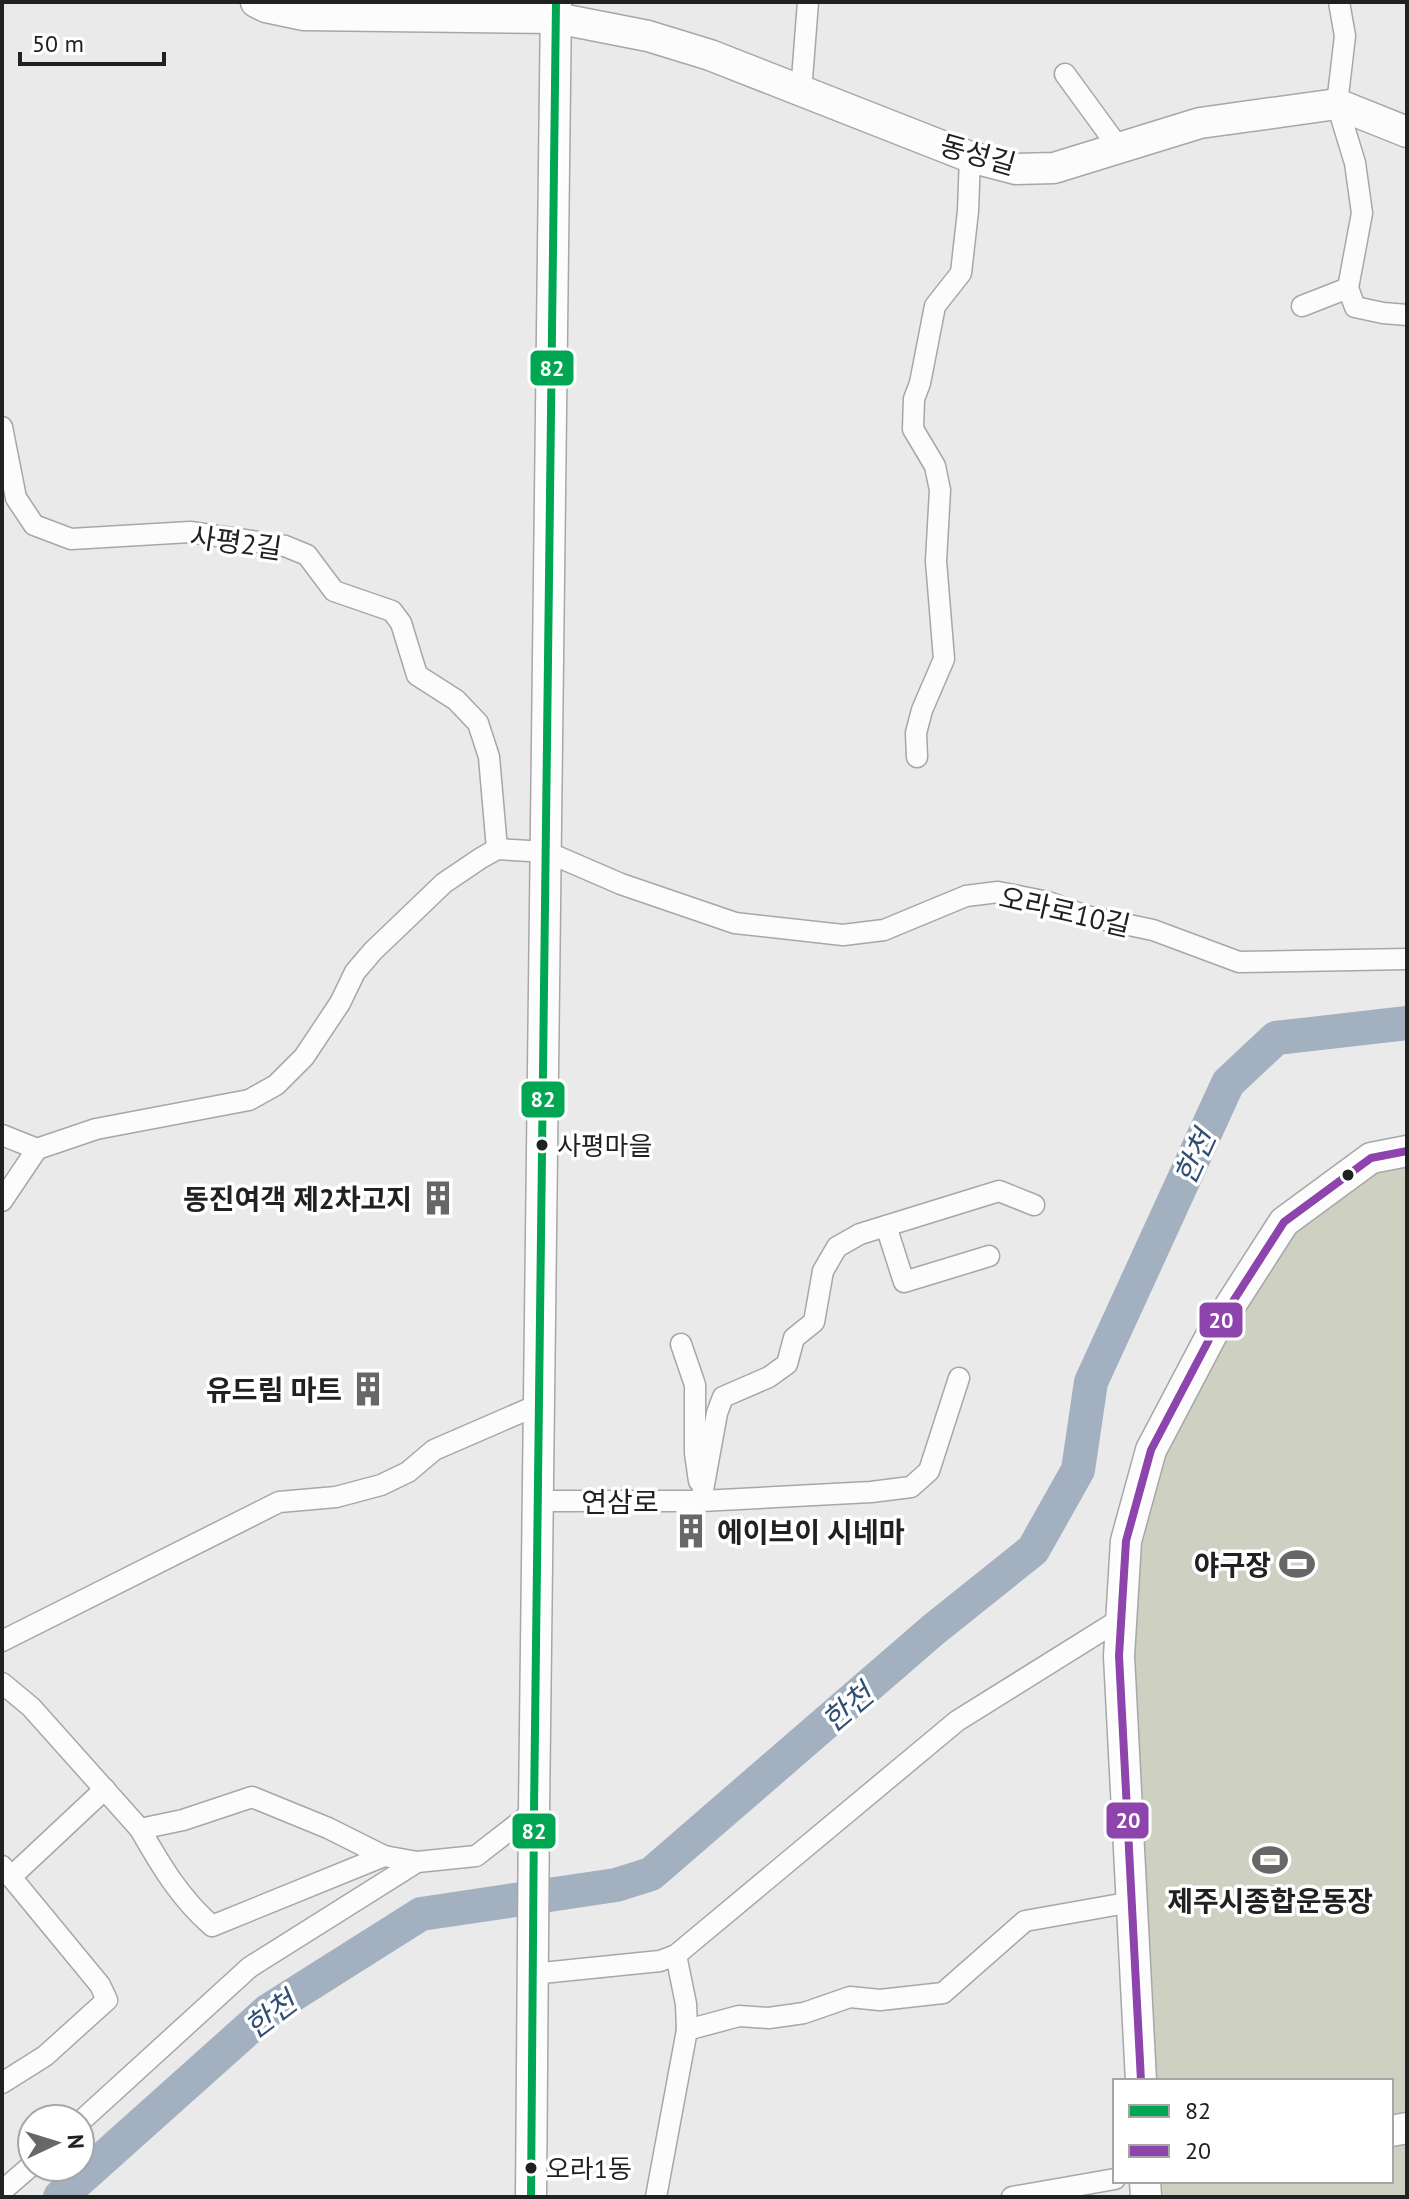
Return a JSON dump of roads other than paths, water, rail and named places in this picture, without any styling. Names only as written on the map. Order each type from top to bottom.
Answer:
[{"type":"street","name":"동성길","points":[[256,2],[304,15],[556,10],[710,55],[970,157],[1016,169],[1054,168],[1200,123],[1337,104],[1407,132]]},
{"type":"street","points":[[801,92],[808,2]]},
{"type":"street","points":[[1339,2],[1345,36],[1337,104],[1355,163],[1362,213],[1348,288],[1355,307],[1407,315]]},
{"type":"street","points":[[531,2197],[556,10]]},
{"type":"street","points":[[1065,74],[1119,148]]},
{"type":"street","points":[[917,757],[916,733],[922,710],[944,659],[936,561],[940,490],[935,466],[913,429],[914,399],[935,306],[961,273],[970,157]]},
{"type":"street","points":[[1302,306],[1348,288]]},
{"type":"street","name":"사평2길","points":[[2,427],[16,498],[34,525],[71,539],[190,532],[285,546],[307,555],[334,591],[392,611],[401,623],[417,675],[456,700],[478,723],[489,757],[497,849]]},
{"type":"street","points":[[2,1201],[37,1149],[96,1129],[249,1100],[276,1085],[304,1057],[340,1003],[355,972],[373,951],[444,883],[497,849]]},
{"type":"street","name":"오라로10길","points":[[497,849],[547,852],[621,884],[735,923],[843,935],[884,930],[966,896],[998,892],[1153,930],[1239,962],[1407,959]]},
{"type":"street","points":[[2,1135],[37,1149]]},
{"type":"street","points":[[1141,2079],[1119,1656],[1126,1541],[1151,1450],[1212,1334],[1284,1222],[1371,1158],[1407,1151]]},
{"type":"street","points":[[701,1501],[717,1413],[723,1397],[769,1377],[787,1364],[794,1338],[814,1322],[823,1271],[837,1247],[860,1234],[999,1191],[1034,1205]]},
{"type":"street","points":[[886,1226],[904,1282],[989,1256]]},
{"type":"street","points":[[681,1344],[695,1385],[695,1453],[701,1501]]},
{"type":"street","name":"연삼로","points":[[538,1501],[701,1501],[911,1487],[929,1471],[959,1378]]},
{"type":"street","points":[[2,1641],[279,1502],[336,1497],[381,1485],[408,1472],[434,1450],[540,1404]]},
{"type":"street","points":[[532,1970],[660,1961],[676,1955],[957,1721],[1122,1618]]},
{"type":"street","points":[[2,1683],[31,1707],[140,1829],[166,1875],[189,1906],[212,1926],[384,1856]]},
{"type":"street","points":[[2,2083],[45,2056],[107,2000],[100,1985],[7,1872],[105,1789]]},
{"type":"street","points":[[140,1829],[183,1820],[252,1797],[328,1828],[384,1856],[417,1862],[476,1856],[534,1811]]},
{"type":"street","points":[[96,2107],[250,1967],[417,1862]]},
{"type":"street","points":[[687,2030],[739,2016],[769,2018],[804,2013],[850,1997],[880,2000],[943,1993],[1025,1921],[1132,1902]]},
{"type":"street","points":[[656,2197],[687,2030],[686,2004],[676,1955]]},
{"type":"street","points":[[1012,2197],[1113,2179]]},
{"type":"waterway","name":"한천","points":[[60,2197],[269,2010],[421,1914],[616,1885],[651,1874],[933,1630],[1033,1550],[1078,1470],[1091,1382],[1228,1083],[1276,1038],[1407,1023]]},
{"type":"place","name":"사평마을","points":[[542,1145]]},
{"type":"place","name":"동진여객 제2차고지","points":[[438,1198]]},
{"type":"place","name":"유드림 마트","points":[[368,1389]]},
{"type":"place","name":"에이브이 시네마","points":[[691,1531]]},
{"type":"place","name":"야구장","points":[[1297,1564]]},
{"type":"place","name":"제주시종합운동장","points":[[1270,1860]]},
{"type":"place","name":"오라1동","points":[[531,2168]]}]
